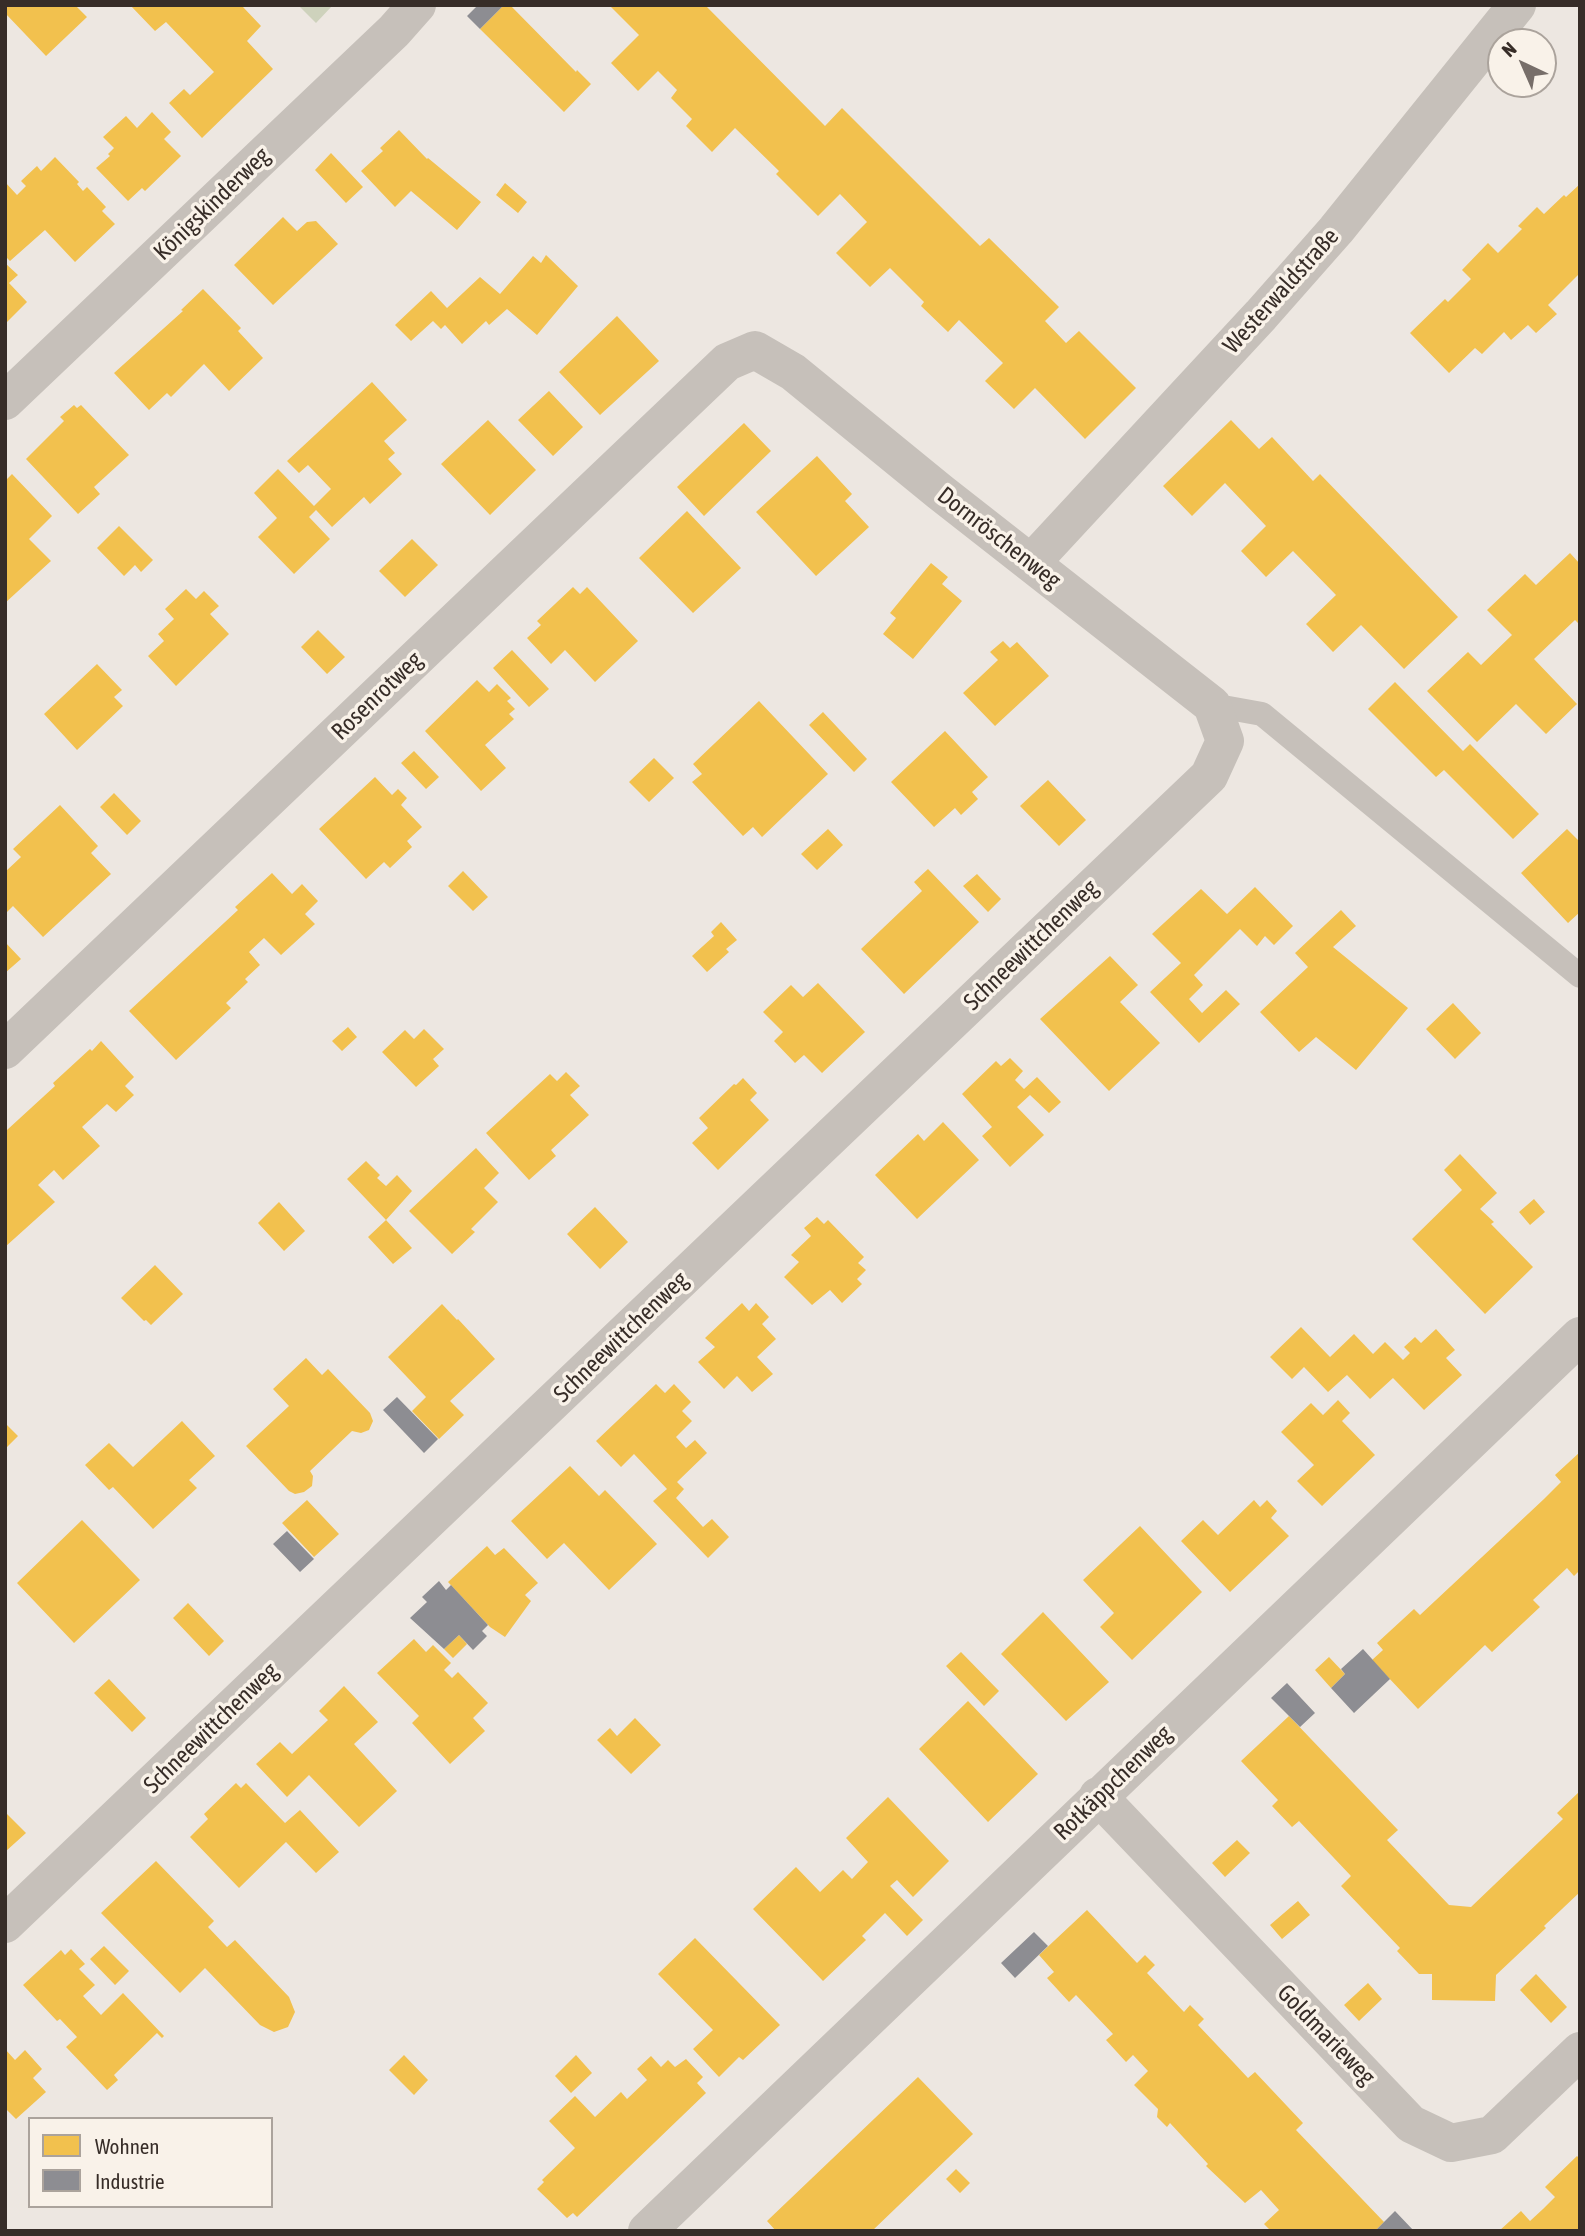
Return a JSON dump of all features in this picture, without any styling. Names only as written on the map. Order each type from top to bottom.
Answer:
[{"type":"street","name":"Königskinderweg","points":[[5,401],[394,31],[417,5]]},
{"type":"street","name":"Westerwaldstraße","points":[[1031,564],[1336,230],[1517,5]]},
{"type":"street","name":"Dornröschenweg","points":[[755,349],[793,372],[1031,564],[1212,705]]},
{"type":"street","name":"Rosenrotweg","points":[[5,1050],[727,362],[755,349]]},
{"type":"street","name":"Schneewittchenweg","points":[[5,1924],[1209,776],[1225,741],[1212,705]]},
{"type":"street","name":"Rotkäppchenweg","points":[[647,2231],[1580,1336]]},
{"type":"street","name":"Goldmarieweg","points":[[1098,1796],[1411,2124],[1451,2143],[1492,2135],[1580,2051]]},
{"type":"lane","points":[[1212,705],[1262,714],[1580,976]]},
{"type":"green space","points":[[298,5],[333,5],[316,23]]},
{"type":"building: Wohnen","points":[[5,5],[75,5],[87,17],[46,56],[5,13]]},
{"type":"building: Wohnen","points":[[130,5],[244,5],[261,26],[247,41],[273,69],[202,138],[169,103],[184,89],[190,95],[214,72],[166,22],[155,31]]},
{"type":"building: Wohnen","points":[[504,5],[510,5],[591,84],[564,112],[480,29]]},
{"type":"building: Wohnen","points":[[609,5],[705,5],[825,126],[842,108],[980,246],[989,238],[1059,307],[1045,321],[1066,343],[1079,331],[1136,388],[1085,439],[1035,388],[1014,409],[985,381],[1003,363],[959,320],[948,332],[921,306],[924,302],[890,268],[870,287],[836,253],[867,222],[840,194],[818,216],[776,174],[779,171],[735,128],[712,152],[686,126],[692,119],[671,98],[677,90],[658,71],[638,91],[611,63],[639,35]]},
{"type":"building: Wohnen","points":[[152,112],[171,132],[164,139],[181,156],[145,191],[142,188],[128,201],[96,168],[110,156],[108,154],[114,148],[103,137],[126,116],[137,128]]},
{"type":"building: Wohnen","points":[[399,130],[427,159],[481,202],[457,230],[411,191],[395,207],[361,171],[383,151],[380,148]]},
{"type":"building: Wohnen","points":[[331,153],[363,187],[346,203],[315,170]]},
{"type":"building: Wohnen","points":[[55,157],[79,182],[77,184],[83,191],[87,187],[106,207],[102,211],[115,224],[75,262],[45,230],[10,261],[5,259],[5,182],[17,195],[26,186],[21,181],[37,166],[41,171]]},
{"type":"building: Wohnen","points":[[505,183],[527,202],[518,213],[496,195]]},
{"type":"building: Wohnen","points":[[1580,184],[1580,273],[1548,305],[1557,314],[1536,333],[1528,325],[1511,340],[1504,332],[1482,354],[1475,348],[1449,373],[1410,333],[1445,299],[1448,302],[1471,279],[1462,270],[1488,243],[1498,253],[1522,229],[1518,226],[1537,207],[1544,214]]},
{"type":"building: Wohnen","points":[[283,217],[297,231],[307,222],[316,221],[338,244],[273,305],[234,265]]},
{"type":"building: Wohnen","points":[[546,255],[578,286],[537,335],[507,309],[489,325],[486,321],[462,344],[445,325],[441,329],[433,321],[411,341],[395,325],[431,291],[447,308],[480,277],[500,294],[533,256],[541,263]]},
{"type":"building: Wohnen","points":[[5,263],[18,275],[9,283],[27,302],[5,324]]},
{"type":"building: Wohnen","points":[[203,289],[241,328],[238,331],[263,358],[229,391],[204,364],[171,397],[167,393],[149,410],[114,373],[183,311],[181,310]]},
{"type":"building: Wohnen","points":[[617,316],[659,361],[600,415],[559,372]]},
{"type":"building: Wohnen","points":[[372,382],[407,420],[384,441],[395,453],[388,459],[402,474],[370,504],[364,497],[332,527],[316,510],[309,517],[330,539],[294,574],[258,537],[277,518],[254,493],[278,469],[314,506],[331,489],[308,465],[299,473],[287,461]]},
{"type":"building: Wohnen","points":[[549,391],[583,427],[553,456],[518,420]]},
{"type":"building: Wohnen","points":[[74,405],[77,408],[81,405],[129,455],[94,487],[100,494],[78,514],[26,459],[64,421],[60,417]]},
{"type":"building: Wohnen","points":[[488,420],[536,470],[490,515],[441,464]]},
{"type":"building: Wohnen","points":[[1231,420],[1259,449],[1272,437],[1313,481],[1320,474],[1458,617],[1404,669],[1361,625],[1333,652],[1306,624],[1336,595],[1293,551],[1266,577],[1241,551],[1266,526],[1225,483],[1192,516],[1163,486]]},
{"type":"building: Wohnen","points":[[744,423],[771,451],[704,516],[677,487]]},
{"type":"building: Wohnen","points":[[817,456],[852,494],[845,501],[869,527],[816,576],[756,512]]},
{"type":"building: Wohnen","points":[[12,474],[52,516],[29,539],[51,561],[5,603],[5,481]]},
{"type":"building: Wohnen","points":[[687,511],[741,568],[693,613],[639,558]]},
{"type":"building: Wohnen","points":[[119,526],[153,560],[141,572],[135,565],[124,576],[97,548]]},
{"type":"building: Wohnen","points":[[412,539],[438,565],[405,597],[379,571]]},
{"type":"building: Wohnen","points":[[1570,553],[1580,564],[1580,625],[1575,620],[1534,659],[1577,704],[1546,734],[1516,704],[1477,742],[1427,691],[1468,652],[1481,665],[1512,635],[1487,610],[1525,574],[1536,585]]},
{"type":"building: Wohnen","points":[[931,563],[948,577],[942,584],[962,601],[913,659],[883,634],[896,618],[890,613]]},
{"type":"building: Wohnen","points":[[573,587],[580,594],[587,587],[638,641],[595,682],[565,650],[551,664],[527,638],[541,625],[537,621]]},
{"type":"building: Wohnen","points":[[186,589],[196,599],[204,591],[219,606],[210,614],[229,634],[176,686],[148,656],[164,641],[158,634],[174,619],[165,609]]},
{"type":"building: Wohnen","points":[[318,630],[345,657],[327,674],[301,647]]},
{"type":"building: Wohnen","points":[[1003,641],[1010,648],[1017,642],[1049,676],[995,726],[963,693],[998,660],[990,652]]},
{"type":"building: Wohnen","points":[[512,650],[549,689],[529,707],[493,668]]},
{"type":"building: Wohnen","points":[[97,664],[122,690],[114,697],[123,706],[77,750],[44,714]]},
{"type":"building: Wohnen","points":[[477,680],[489,692],[497,684],[511,698],[507,701],[515,709],[509,714],[514,719],[485,745],[506,768],[481,791],[425,731]]},
{"type":"building: Wohnen","points":[[1395,682],[1463,751],[1470,744],[1539,814],[1513,839],[1444,770],[1436,777],[1368,709]]},
{"type":"building: Wohnen","points":[[759,701],[828,774],[762,837],[753,827],[743,836],[692,782],[702,774],[693,764]]},
{"type":"building: Wohnen","points":[[823,712],[867,759],[854,772],[809,725]]},
{"type":"building: Wohnen","points":[[945,731],[988,777],[972,792],[978,799],[961,815],[955,808],[934,827],[891,782]]},
{"type":"building: Wohnen","points":[[414,751],[439,777],[426,789],[401,763]]},
{"type":"building: Wohnen","points":[[654,758],[674,778],[649,802],[629,782]]},
{"type":"building: Wohnen","points":[[375,777],[392,795],[398,789],[407,798],[401,805],[422,827],[407,841],[412,847],[390,868],[384,862],[366,879],[319,829]]},
{"type":"building: Wohnen","points":[[1048,780],[1086,820],[1059,846],[1020,806]]},
{"type":"building: Wohnen","points":[[114,793],[141,821],[127,835],[100,807]]},
{"type":"building: Wohnen","points":[[60,805],[98,846],[91,853],[111,874],[43,937],[13,906],[5,914],[5,872],[21,857],[13,849]]},
{"type":"building: Wohnen","points":[[828,829],[843,845],[817,870],[801,854]]},
{"type":"building: Wohnen","points":[[1567,829],[1580,842],[1580,912],[1568,923],[1521,873]]},
{"type":"building: Wohnen","points":[[928,869],[979,922],[904,994],[861,949],[922,891],[914,882]]},
{"type":"building: Wohnen","points":[[463,871],[488,897],[473,911],[448,886]]},
{"type":"building: Wohnen","points":[[272,873],[292,894],[302,884],[318,901],[305,914],[315,924],[281,955],[264,938],[249,952],[260,965],[245,979],[248,982],[226,1003],[231,1008],[176,1060],[129,1011],[238,910],[235,907]]},
{"type":"building: Wohnen","points":[[977,874],[1001,899],[988,912],[963,886]]},
{"type":"building: Wohnen","points":[[1255,887],[1293,926],[1274,945],[1265,936],[1257,946],[1240,929],[1194,975],[1203,985],[1189,999],[1202,1013],[1226,990],[1240,1004],[1199,1043],[1150,992],[1181,963],[1152,934],[1201,889],[1227,914]]},
{"type":"building: Wohnen","points":[[1341,910],[1356,926],[1333,947],[1408,1008],[1356,1070],[1316,1037],[1299,1052],[1260,1012],[1308,967],[1295,953]]},
{"type":"building: Wohnen","points":[[721,922],[737,940],[726,949],[729,952],[707,972],[692,956],[714,936],[711,932]]},
{"type":"building: Wohnen","points":[[5,942],[21,959],[5,973]]},
{"type":"building: Wohnen","points":[[1110,956],[1138,985],[1120,1002],[1160,1043],[1109,1091],[1040,1019]]},
{"type":"building: Wohnen","points":[[818,983],[865,1032],[822,1073],[804,1055],[795,1063],[774,1041],[783,1032],[763,1012],[791,985],[803,997]]},
{"type":"building: Wohnen","points":[[1453,1003],[1481,1033],[1455,1059],[1426,1029]]},
{"type":"building: Wohnen","points":[[348,1027],[357,1037],[342,1051],[332,1041]]},
{"type":"building: Wohnen","points":[[424,1029],[444,1049],[433,1059],[439,1066],[416,1087],[382,1052],[405,1030],[414,1039]]},
{"type":"building: Wohnen","points":[[101,1041],[134,1077],[125,1086],[134,1095],[116,1112],[107,1104],[82,1127],[100,1146],[63,1180],[54,1170],[38,1185],[55,1202],[5,1247],[5,1129]]},
{"type":"building: Wohnen","points":[[1010,1058],[1023,1071],[1015,1080],[1024,1089],[1037,1077],[1061,1102],[1049,1113],[1030,1095],[1017,1107],[1044,1135],[1010,1167],[982,1136],[992,1127],[962,1094],[996,1061],[1001,1066]]},
{"type":"building: Wohnen","points":[[566,1072],[580,1086],[570,1095],[589,1115],[551,1150],[556,1156],[529,1180],[486,1133],[550,1074],[557,1081]]},
{"type":"building: Wohnen","points":[[743,1078],[757,1093],[750,1100],[769,1120],[718,1170],[692,1143],[708,1128],[699,1118]]},
{"type":"building: Wohnen","points":[[943,1122],[979,1160],[917,1219],[875,1175],[918,1134],[924,1141]]},
{"type":"building: Wohnen","points":[[476,1148],[499,1173],[484,1188],[498,1202],[471,1229],[475,1232],[452,1254],[409,1211]]},
{"type":"building: Wohnen","points":[[1460,1154],[1497,1193],[1480,1209],[1533,1267],[1485,1314],[1412,1239],[1462,1190],[1444,1170]]},
{"type":"building: Wohnen","points":[[366,1161],[380,1175],[377,1178],[386,1186],[397,1175],[412,1191],[386,1220],[347,1179]]},
{"type":"building: Wohnen","points":[[1534,1199],[1545,1212],[1530,1225],[1519,1212]]},
{"type":"building: Wohnen","points":[[279,1202],[305,1231],[284,1251],[258,1223]]},
{"type":"building: Wohnen","points":[[595,1207],[628,1242],[600,1269],[567,1234]]},
{"type":"building: Wohnen","points":[[817,1217],[824,1224],[828,1220],[864,1257],[858,1263],[866,1270],[857,1279],[862,1284],[842,1303],[830,1290],[812,1305],[784,1277],[799,1262],[791,1255],[811,1236],[804,1228]]},
{"type":"building: Wohnen","points":[[386,1220],[412,1248],[393,1264],[368,1237]]},
{"type":"building: Wohnen","points":[[155,1265],[183,1294],[151,1325],[121,1298]]},
{"type":"building: Wohnen","points":[[742,1303],[749,1311],[756,1303],[769,1317],[762,1324],[776,1339],[757,1357],[773,1374],[752,1392],[737,1376],[724,1389],[698,1362],[715,1347],[705,1338]]},
{"type":"building: Wohnen","points":[[442,1304],[495,1359],[450,1401],[464,1415],[439,1439],[412,1411],[426,1397],[388,1357]]},
{"type":"building: Wohnen","points":[[1301,1327],[1330,1357],[1354,1334],[1373,1354],[1385,1342],[1403,1360],[1410,1353],[1404,1347],[1415,1337],[1421,1343],[1436,1329],[1455,1350],[1446,1358],[1462,1375],[1424,1410],[1393,1378],[1370,1399],[1347,1375],[1328,1392],[1304,1367],[1292,1379],[1270,1357]]},
{"type":"building: Wohnen","points":[[306,1358],[322,1375],[328,1369],[370,1413],[373,1421],[369,1430],[361,1433],[352,1431],[310,1471],[313,1476],[312,1486],[295,1494],[246,1446],[289,1406],[273,1389]]},
{"type":"building: Wohnen","points":[[656,1384],[665,1393],[674,1384],[691,1402],[682,1411],[692,1421],[676,1437],[686,1448],[695,1440],[707,1453],[677,1482],[684,1489],[676,1498],[703,1527],[712,1519],[729,1537],[708,1558],[653,1501],[667,1489],[634,1454],[621,1467],[596,1441]]},
{"type":"building: Wohnen","points":[[1338,1400],[1350,1413],[1342,1421],[1375,1455],[1322,1506],[1297,1481],[1314,1465],[1281,1432],[1311,1403],[1323,1415]]},
{"type":"building: Wohnen","points":[[182,1421],[215,1456],[189,1480],[197,1488],[153,1529],[113,1487],[109,1490],[85,1465],[109,1443],[133,1467]]},
{"type":"building: Wohnen","points":[[5,1423],[18,1436],[5,1449]]},
{"type":"building: Wohnen","points":[[1580,1452],[1580,1570],[1574,1576],[1567,1568],[1533,1600],[1540,1607],[1492,1652],[1485,1645],[1418,1709],[1372,1660],[1383,1650],[1377,1643],[1414,1609],[1420,1615],[1544,1499],[1561,1482],[1555,1475]]},
{"type":"building: Wohnen","points":[[570,1466],[599,1496],[605,1490],[657,1544],[609,1590],[564,1543],[547,1559],[511,1521]]},
{"type":"building: Wohnen","points":[[307,1500],[339,1534],[314,1557],[282,1523]]},
{"type":"building: Wohnen","points":[[1254,1500],[1260,1507],[1267,1500],[1277,1511],[1271,1518],[1289,1536],[1230,1592],[1181,1541],[1203,1520],[1218,1535]]},
{"type":"building: Wohnen","points":[[82,1520],[140,1580],[74,1643],[17,1583]]},
{"type":"building: Wohnen","points":[[1140,1526],[1202,1592],[1132,1660],[1100,1627],[1114,1613],[1083,1580]]},
{"type":"building: Wohnen","points":[[487,1546],[495,1555],[504,1548],[538,1583],[525,1595],[531,1601],[505,1637],[490,1627],[448,1582]]},
{"type":"building: Wohnen","points":[[188,1603],[224,1641],[209,1656],[173,1618]]},
{"type":"building: Wohnen","points":[[1043,1612],[1109,1682],[1066,1721],[1001,1654]]},
{"type":"building: Wohnen","points":[[459,1635],[467,1644],[453,1658],[444,1649]]},
{"type":"building: Wohnen","points":[[414,1639],[426,1652],[433,1645],[451,1663],[444,1670],[452,1678],[458,1672],[488,1703],[473,1718],[485,1731],[450,1764],[412,1723],[419,1716],[377,1673]]},
{"type":"building: Wohnen","points":[[961,1652],[999,1691],[984,1706],[946,1666]]},
{"type":"building: Wohnen","points":[[1329,1657],[1345,1674],[1331,1688],[1315,1670]]},
{"type":"building: Wohnen","points":[[109,1679],[146,1718],[132,1732],[94,1693]]},
{"type":"building: Wohnen","points":[[344,1686],[378,1722],[354,1744],[397,1791],[359,1827],[309,1775],[287,1797],[256,1764],[280,1742],[292,1754],[328,1720],[319,1711]]},
{"type":"building: Wohnen","points":[[968,1701],[1038,1774],[988,1822],[919,1749]]},
{"type":"building: Wohnen","points":[[1289,1716],[1398,1830],[1387,1840],[1449,1905],[1471,1907],[1563,1819],[1557,1813],[1580,1791],[1580,1892],[1496,1975],[1495,2001],[1432,2000],[1432,1974],[1419,1974],[1397,1951],[1400,1948],[1341,1886],[1351,1876],[1299,1821],[1292,1827],[1272,1806],[1278,1800],[1241,1761]]},
{"type":"building: Wohnen","points":[[635,1718],[661,1745],[631,1774],[597,1740],[610,1728],[617,1736]]},
{"type":"building: Wohnen","points":[[236,1783],[241,1788],[246,1783],[285,1823],[300,1810],[339,1852],[316,1873],[286,1842],[239,1888],[190,1837],[208,1819],[204,1814]]},
{"type":"building: Wohnen","points":[[888,1797],[949,1861],[913,1897],[897,1880],[890,1886],[923,1920],[907,1936],[885,1913],[862,1936],[866,1940],[823,1981],[753,1909],[796,1867],[820,1892],[843,1870],[852,1879],[868,1862],[846,1838]]},
{"type":"building: Wohnen","points":[[5,1812],[26,1833],[5,1852]]},
{"type":"building: Wohnen","points":[[1237,1840],[1250,1853],[1225,1877],[1212,1863]]},
{"type":"building: Wohnen","points":[[156,1861],[214,1921],[208,1927],[227,1947],[235,1940],[289,1997],[295,2012],[288,2027],[274,2032],[260,2025],[205,1968],[180,1993],[101,1913]]},
{"type":"building: Wohnen","points":[[1298,1901],[1310,1915],[1282,1939],[1270,1925]]},
{"type":"building: Wohnen","points":[[1087,1910],[1137,1963],[1145,1955],[1155,1965],[1147,1973],[1184,2012],[1190,2005],[1204,2019],[1198,2025],[1248,2078],[1255,2072],[1303,2123],[1296,2130],[1384,2222],[1375,2231],[1271,2231],[1264,2224],[1279,2210],[1261,2190],[1245,2203],[1206,2166],[1208,2164],[1170,2123],[1167,2127],[1157,2117],[1158,2109],[1134,2085],[1148,2071],[1133,2055],[1126,2062],[1106,2040],[1113,2034],[1076,1995],[1069,2002],[1047,1978],[1054,1972],[1039,1955]]},
{"type":"building: Wohnen","points":[[695,1938],[780,2025],[743,2060],[739,2057],[719,2077],[693,2049],[713,2030],[658,1974]]},
{"type":"building: Wohnen","points":[[104,1946],[129,1971],[115,1985],[90,1959]]},
{"type":"building: Wohnen","points":[[71,1949],[85,1964],[79,1969],[95,1985],[83,1996],[101,2015],[123,1993],[164,2036],[162,2038],[157,2033],[114,2075],[118,2080],[107,2090],[66,2047],[77,2037],[60,2019],[57,2021],[23,1985],[61,1950],[65,1955]]},
{"type":"building: Wohnen","points":[[1536,1974],[1567,2007],[1551,2023],[1520,1990]]},
{"type":"building: Wohnen","points":[[1368,1983],[1382,1999],[1359,2021],[1344,2005]]},
{"type":"building: Wohnen","points":[[5,2049],[15,2060],[25,2050],[42,2069],[33,2078],[46,2092],[16,2119],[5,2108]]},
{"type":"building: Wohnen","points":[[404,2055],[428,2080],[414,2095],[389,2070]]},
{"type":"building: Wohnen","points":[[576,2055],[592,2073],[571,2093],[555,2076]]},
{"type":"building: Wohnen","points":[[651,2056],[661,2067],[668,2060],[675,2067],[686,2059],[703,2077],[697,2083],[706,2093],[577,2217],[573,2213],[567,2218],[537,2189],[544,2182],[542,2180],[575,2148],[549,2121],[575,2096],[595,2117],[621,2092],[627,2099],[647,2080],[637,2069]]},
{"type":"building: Wohnen","points":[[918,2077],[973,2134],[872,2231],[776,2231],[767,2221]]},
{"type":"building: Wohnen","points":[[1577,2156],[1580,2159],[1580,2231],[1499,2231],[1521,2211],[1530,2221],[1543,2209],[1555,2197],[1545,2187]]},
{"type":"building: Wohnen","points":[[956,2169],[970,2183],[960,2193],[946,2179]]},
{"type":"building: Industrie","points":[[478,5],[504,5],[480,29],[467,16]]},
{"type":"building: Industrie","points":[[397,1397],[438,1439],[424,1453],[383,1410]]},
{"type":"building: Industrie","points":[[287,1531],[314,1559],[300,1572],[273,1544]]},
{"type":"building: Industrie","points":[[439,1581],[446,1590],[451,1585],[488,1625],[482,1631],[487,1636],[473,1650],[459,1635],[444,1649],[410,1618],[427,1602],[422,1597]]},
{"type":"building: Industrie","points":[[1363,1649],[1390,1679],[1354,1713],[1331,1688],[1345,1674],[1341,1669]]},
{"type":"building: Industrie","points":[[1287,1683],[1315,1713],[1300,1727],[1271,1698]]},
{"type":"building: Industrie","points":[[1034,1932],[1048,1946],[1015,1978],[1001,1963]]},
{"type":"building: Industrie","points":[[1395,2211],[1414,2231],[1375,2231]]}]
